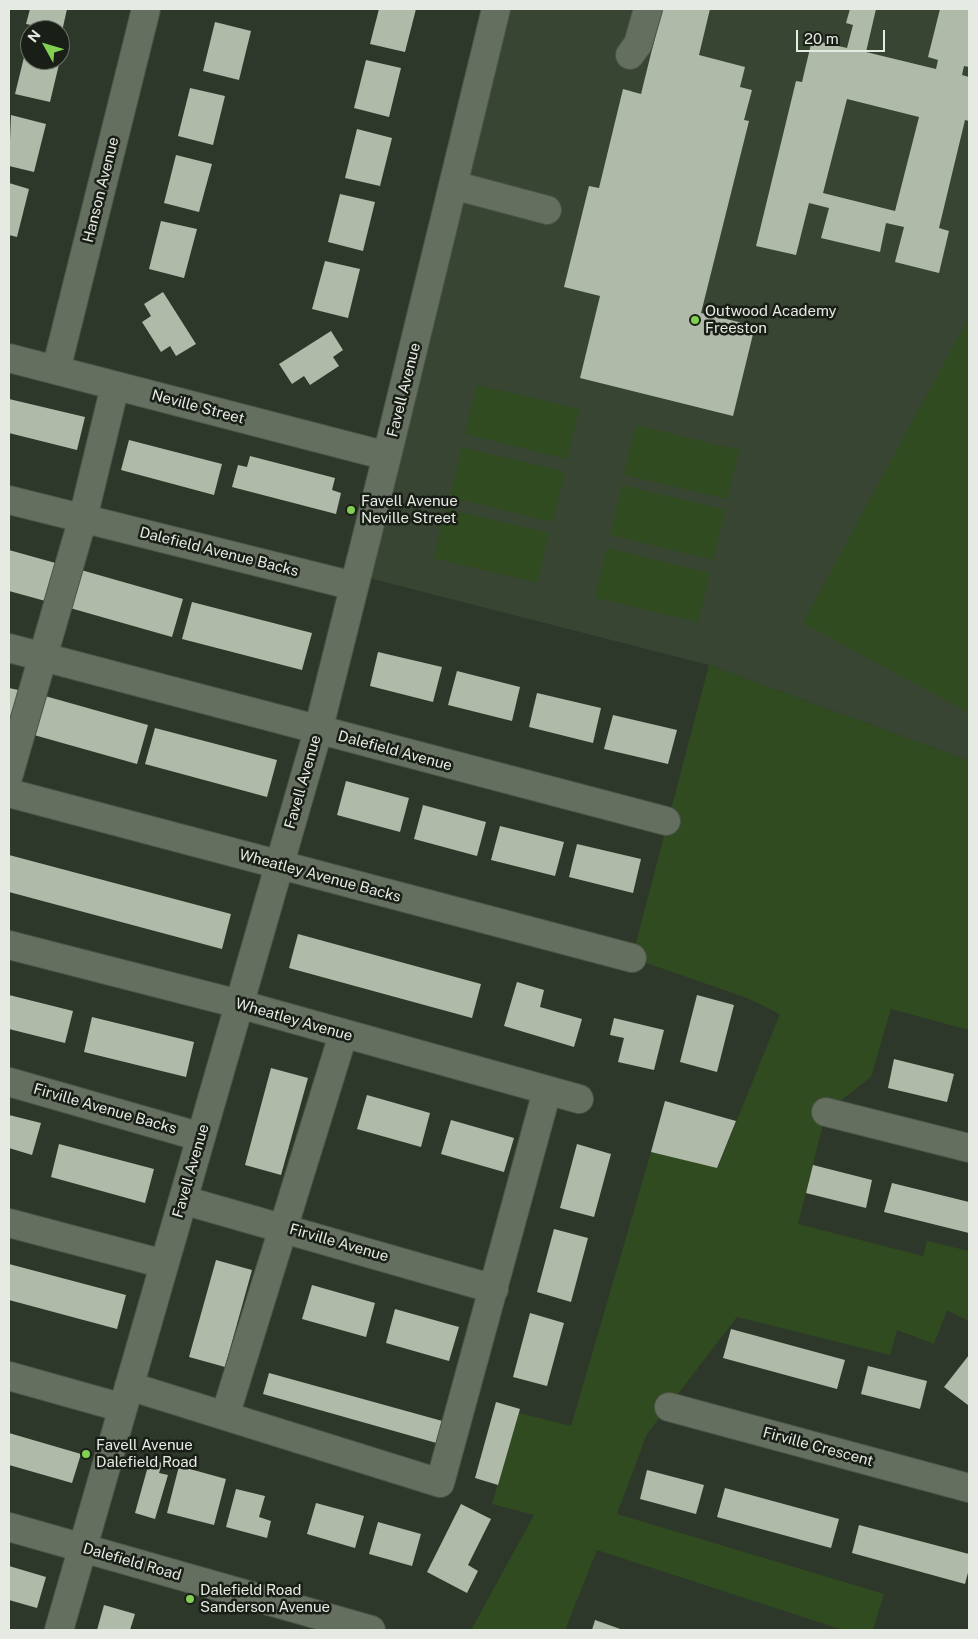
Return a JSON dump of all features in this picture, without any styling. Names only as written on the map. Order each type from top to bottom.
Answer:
[{"type":"street","name":"Hanson Avenue","points":[[56,370],[146,9]]},
{"type":"street","name":"Favell Avenue","points":[[59,1630],[318,731],[388,456],[496,9]]},
{"type":"street","points":[[630,55],[638,44],[648,9]]},
{"type":"street","points":[[453,185],[547,210]]},
{"type":"street","name":"Neville Street","points":[[9,358],[388,456]]},
{"type":"street","points":[[9,774],[83,518],[115,386]]},
{"type":"street","name":"Dalefield Avenue Backs","points":[[9,500],[354,586]]},
{"type":"street","name":"Dalefield Avenue","points":[[9,648],[666,822]]},
{"type":"street","name":"Wheatley Avenue Backs","points":[[9,793],[632,958]]},
{"type":"street","name":"Wheatley Avenue","points":[[9,945],[239,1004],[343,1035],[579,1099]]},
{"type":"street","points":[[224,1416],[285,1228],[343,1035]]},
{"type":"street","name":"Firville Avenue Backs","points":[[9,1082],[201,1137]]},
{"type":"street","points":[[9,1376],[224,1416],[440,1483],[547,1091]]},
{"type":"street","points":[[826,1112],[969,1148]]},
{"type":"street","name":"Firville Avenue","points":[[183,1200],[494,1289]]},
{"type":"street","points":[[9,1223],[164,1264]]},
{"type":"street","name":"Firville Crescent","points":[[669,1407],[969,1487]]},
{"type":"street","name":"Dalefield Road","points":[[9,1527],[371,1630]]},
{"type":"shaded area","name":"Outwood Academy Freeston","points":[[496,9],[969,9],[969,761],[709,665],[357,575]]},
{"type":"green space","points":[[969,317],[969,713],[803,623]]},
{"type":"green space","points":[[477,385],[579,409],[567,459],[465,434]]},
{"type":"green space","points":[[636,425],[739,450],[727,499],[624,475]]},
{"type":"green space","points":[[462,447],[565,472],[552,522],[450,497]]},
{"type":"green space","points":[[622,485],[725,510],[713,560],[610,535]]},
{"type":"green space","points":[[446,509],[549,533],[537,583],[434,558]]},
{"type":"green space","points":[[607,548],[710,573],[698,622],[595,598]]},
{"type":"green space","points":[[709,665],[969,761],[969,1030],[891,1009],[871,1077],[826,1112],[798,1224],[923,1256],[927,1241],[969,1251],[969,1321],[947,1310],[934,1344],[897,1330],[890,1355],[737,1317],[647,1434],[617,1514],[884,1594],[873,1630],[843,1630],[597,1550],[565,1630],[471,1630],[534,1515],[492,1504],[519,1413],[571,1426],[651,1152],[718,1167],[780,1014],[747,998],[632,958]]},
{"type":"building","points":[[30,9],[67,9],[65,20],[27,20]]},
{"type":"building","points":[[379,9],[416,9],[405,52],[370,44]]},
{"type":"building","points":[[662,9],[710,9],[699,55],[745,67],[740,87],[752,90],[744,120],[749,121],[701,313],[755,326],[733,416],[580,378],[600,296],[564,287],[589,186],[599,188],[623,89],[641,94]]},
{"type":"building","points":[[850,9],[876,9],[866,52],[936,69],[938,60],[928,57],[940,9],[969,9],[969,67],[964,66],[962,75],[969,77],[969,121],[965,120],[939,228],[949,231],[939,273],[895,262],[904,227],[886,223],[880,252],[821,238],[829,208],[809,203],[796,255],[756,246],[796,81],[802,82],[812,40],[847,48],[853,25],[846,23]],"holes":[[[847,99],[919,117],[895,211],[823,193]]]},
{"type":"building","points":[[215,22],[251,31],[239,80],[203,71]]},
{"type":"building","points":[[366,60],[401,68],[389,117],[354,108]]},
{"type":"building","points":[[21,70],[58,70],[50,102],[15,94]]},
{"type":"building","points":[[190,88],[225,96],[213,145],[178,136]]},
{"type":"building","points":[[11,115],[46,124],[34,172],[9,166]]},
{"type":"building","points":[[357,129],[392,138],[380,186],[345,178]]},
{"type":"building","points":[[176,155],[212,164],[199,212],[164,203]]},
{"type":"building","points":[[9,183],[29,189],[17,237],[9,235]]},
{"type":"building","points":[[340,194],[375,202],[363,251],[328,242]]},
{"type":"building","points":[[161,221],[197,229],[184,278],[149,269]]},
{"type":"building","points":[[325,261],[360,269],[348,318],[312,309]]},
{"type":"building","points":[[163,292],[196,344],[176,356],[170,346],[161,352],[142,322],[151,316],[144,304]]},
{"type":"building","points":[[331,331],[343,350],[333,357],[339,366],[310,385],[304,376],[292,384],[279,364]]},
{"type":"building","points":[[9,399],[85,417],[77,450],[9,433]]},
{"type":"building","points":[[129,440],[222,464],[214,495],[121,470]]},
{"type":"building","points":[[250,456],[335,478],[332,490],[341,493],[336,514],[232,487],[238,465],[247,467]]},
{"type":"building","points":[[9,550],[59,564],[49,602],[9,591]]},
{"type":"building","points":[[81,570],[183,599],[172,637],[70,608]]},
{"type":"building","points":[[192,602],[312,633],[302,670],[182,639]]},
{"type":"building","points":[[378,652],[442,667],[433,702],[370,686]]},
{"type":"building","points":[[457,671],[520,687],[512,721],[448,705]]},
{"type":"building","points":[[9,688],[23,691],[9,727]]},
{"type":"building","points":[[537,693],[601,708],[593,743],[529,727]]},
{"type":"building","points":[[45,696],[148,725],[137,764],[34,735]]},
{"type":"building","points":[[613,715],[677,730],[668,764],[604,749]]},
{"type":"building","points":[[155,728],[277,760],[267,797],[145,764]]},
{"type":"building","points":[[346,781],[409,798],[400,832],[337,815]]},
{"type":"building","points":[[423,805],[486,822],[477,856],[414,839]]},
{"type":"building","points":[[500,826],[564,842],[555,876],[491,860]]},
{"type":"building","points":[[577,844],[641,859],[633,893],[569,877]]},
{"type":"building","points":[[9,855],[231,914],[222,949],[9,892]]},
{"type":"building","points":[[298,934],[481,984],[472,1018],[289,968]]},
{"type":"building","points":[[517,982],[544,990],[540,1007],[582,1019],[574,1047],[504,1026]]},
{"type":"building","points":[[9,995],[73,1011],[65,1043],[9,1029]]},
{"type":"building","points":[[697,995],[734,1005],[717,1072],[680,1062]]},
{"type":"building","points":[[92,1017],[194,1042],[186,1077],[84,1052]]},
{"type":"building","points":[[614,1018],[664,1030],[654,1070],[618,1062],[624,1038],[610,1035]]},
{"type":"building","points":[[894,1059],[954,1074],[947,1102],[888,1088]]},
{"type":"building","points":[[271,1068],[308,1078],[281,1175],[245,1165]]},
{"type":"building","points":[[367,1095],[430,1113],[421,1147],[357,1129]]},
{"type":"building","points":[[665,1101],[736,1121],[717,1168],[651,1152]]},
{"type":"building","points":[[9,1115],[41,1123],[32,1155],[9,1148]]},
{"type":"building","points":[[451,1120],[514,1138],[504,1172],[441,1154]]},
{"type":"building","points":[[59,1144],[154,1169],[145,1203],[51,1177]]},
{"type":"building","points":[[577,1144],[611,1154],[594,1217],[560,1208]]},
{"type":"building","points":[[813,1165],[872,1180],[866,1208],[806,1193]]},
{"type":"building","points":[[892,1183],[969,1202],[969,1233],[884,1212]]},
{"type":"building","points":[[554,1229],[588,1238],[571,1302],[537,1292]]},
{"type":"building","points":[[216,1260],[252,1270],[225,1367],[189,1357]]},
{"type":"building","points":[[9,1264],[126,1295],[117,1329],[9,1300]]},
{"type":"building","points":[[312,1285],[375,1303],[366,1337],[302,1319]]},
{"type":"building","points":[[395,1309],[459,1327],[449,1361],[386,1343]]},
{"type":"building","points":[[530,1313],[564,1323],[547,1386],[513,1377]]},
{"type":"building","points":[[731,1329],[845,1360],[837,1389],[723,1358]]},
{"type":"building","points":[[969,1355],[969,1403],[968,1405],[944,1387]]},
{"type":"building","points":[[868,1366],[927,1381],[920,1409],[861,1394]]},
{"type":"building","points":[[269,1373],[446,1422],[440,1444],[263,1394]]},
{"type":"building","points":[[496,1402],[520,1409],[498,1485],[475,1478]]},
{"type":"building","points":[[9,1433],[81,1454],[72,1483],[9,1465]]},
{"type":"building","points":[[150,1459],[162,1463],[159,1473],[168,1475],[155,1519],[135,1513]]},
{"type":"building","points":[[179,1466],[226,1479],[214,1525],[167,1513]]},
{"type":"building","points":[[647,1470],[704,1485],[696,1514],[640,1499]]},
{"type":"building","points":[[725,1488],[839,1519],[831,1548],[717,1517]]},
{"type":"building","points":[[236,1489],[265,1496],[259,1517],[271,1521],[267,1538],[226,1527]]},
{"type":"building","points":[[316,1503],[364,1516],[355,1548],[307,1534]]},
{"type":"building","points":[[461,1504],[491,1519],[468,1565],[478,1571],[467,1593],[427,1572]]},
{"type":"building","points":[[378,1522],[421,1534],[412,1566],[369,1554]]},
{"type":"building","points":[[859,1525],[969,1554],[969,1569],[965,1584],[852,1553]]},
{"type":"building","points":[[9,1566],[46,1577],[37,1608],[9,1600]]},
{"type":"building","points":[[104,1605],[135,1614],[130,1630],[97,1630]]},
{"type":"building","points":[[595,1620],[623,1630],[592,1630]]},
{"type":"place","name":"Outwood Academy Freeston","points":[[695,320]]},
{"type":"place","name":"Favell Avenue Neville Street","points":[[351,510]]},
{"type":"place","name":"Favell Avenue Dalefield Road","points":[[86,1454]]},
{"type":"place","name":"Dalefield Road Sanderson Avenue","points":[[190,1599]]}]
